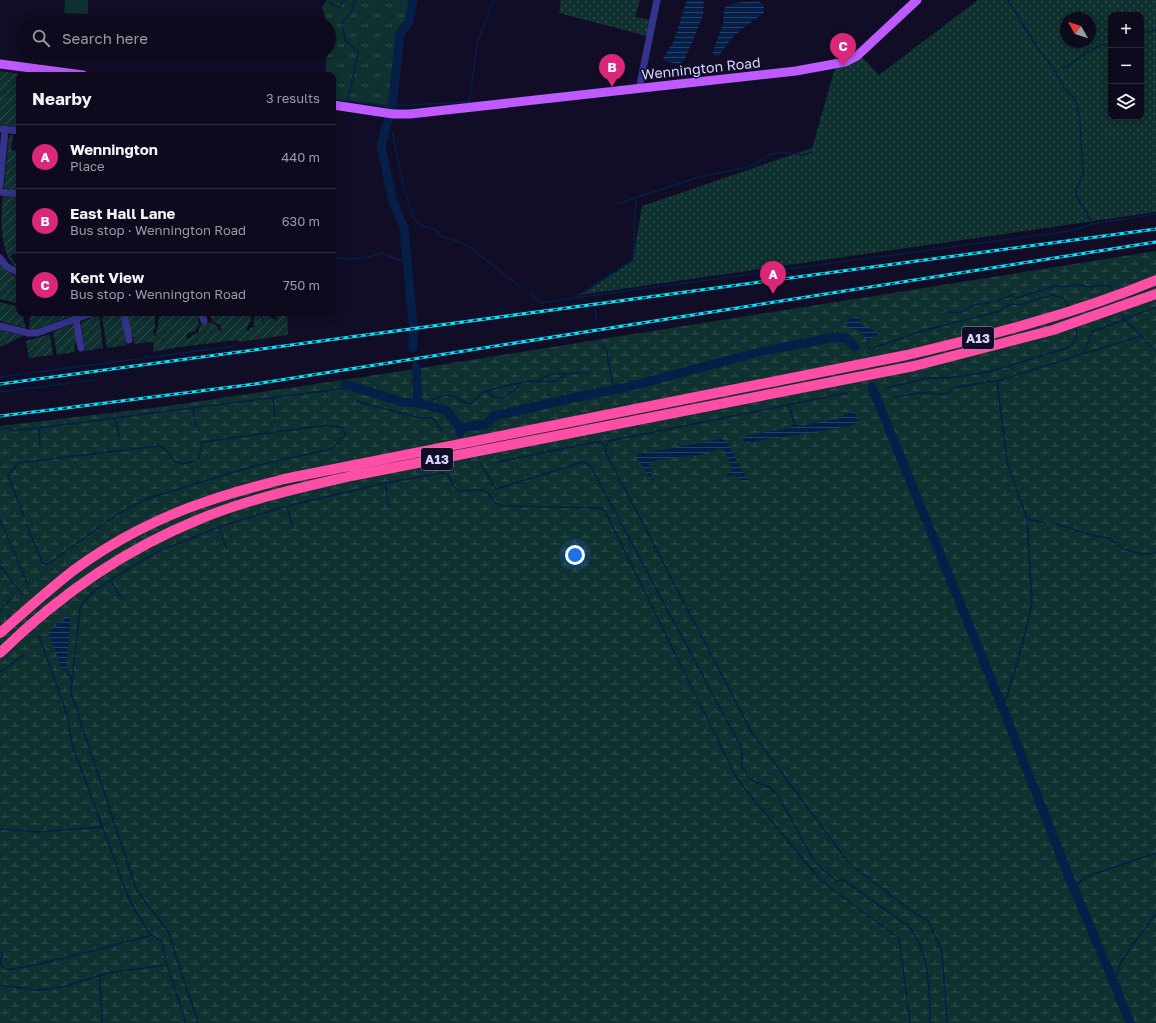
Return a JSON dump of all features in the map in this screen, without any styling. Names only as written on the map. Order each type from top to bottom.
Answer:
[{"type":"highway","name":"A13","points":[[0,633],[74,570],[115,543],[177,513],[231,493],[284,479],[907,355],[978,338],[1049,318],[1128,292],[1156,280]]},
{"type":"highway","name":"A13","points":[[0,653],[26,626],[68,593],[105,567],[148,542],[200,518],[240,505],[351,476],[914,366],[1053,330],[1156,294]]},
{"type":"main road","name":"Wennington Road","points":[[336,105],[383,113],[410,114],[796,71],[845,62],[861,54],[917,0]]},
{"type":"main road","points":[[0,64],[60,72]]},
{"type":"street","points":[[639,89],[657,0]]},
{"type":"street","points":[[0,185],[3,129],[16,131]]},
{"type":"street","points":[[0,192],[16,194]]},
{"type":"street","points":[[0,258],[6,266],[16,271]]},
{"type":"street","points":[[0,326],[37,334],[84,316]]},
{"type":"street","points":[[125,316],[129,340]]},
{"type":"street","points":[[203,316],[204,321]]},
{"type":"street","points":[[76,319],[81,348]]},
{"type":"green space","points":[[65,0],[88,0],[88,14],[64,13]]},
{"type":"green space","points":[[327,0],[413,0],[409,22],[400,34],[394,108],[336,99],[336,72],[325,72],[326,60],[336,60],[336,16],[325,16],[322,7]]},
{"type":"green space","points":[[561,0],[640,0],[635,17],[652,20],[647,36],[559,13]]},
{"type":"green space","points":[[978,0],[1156,0],[1156,212],[580,295],[633,260],[642,206],[812,148],[835,68],[852,64],[862,57],[879,75]]},
{"type":"green space","points":[[0,71],[16,73],[16,127],[0,125]]},
{"type":"green space","points":[[13,135],[11,150],[16,151],[16,190],[4,188],[9,136]]},
{"type":"green space","points":[[3,197],[16,198],[16,254],[15,253],[10,256],[16,264],[16,266],[8,256],[3,238]]},
{"type":"green space","points":[[1156,251],[1156,1023],[0,1023],[0,426],[161,407],[389,373]]},
{"type":"green space","points":[[0,264],[16,276],[16,303],[0,299]]},
{"type":"green space","points":[[0,302],[16,306],[16,316],[23,316],[26,328],[0,321]]},
{"type":"green space","points":[[31,316],[72,316],[34,330],[29,328]]},
{"type":"green space","points":[[99,316],[103,348],[85,351],[81,322]]},
{"type":"green space","points":[[121,316],[126,345],[107,348],[102,318]]},
{"type":"green space","points":[[128,316],[156,316],[155,329],[153,329],[154,336],[156,335],[159,316],[200,316],[200,318],[198,319],[199,324],[195,331],[187,334],[186,336],[188,339],[194,334],[195,336],[195,334],[198,333],[200,325],[212,322],[217,326],[219,331],[222,329],[220,327],[222,324],[219,325],[212,320],[211,316],[251,316],[251,321],[249,322],[246,330],[249,331],[250,328],[255,327],[253,321],[255,316],[261,316],[264,327],[262,316],[270,316],[272,319],[274,318],[277,322],[276,316],[287,316],[287,335],[240,342],[237,340],[179,347],[153,352],[154,343],[148,342],[134,344],[133,336],[131,336]]},
{"type":"green space","points":[[73,324],[75,326],[77,342],[74,346],[75,352],[57,355],[53,332]]},
{"type":"green space","points":[[0,329],[23,336],[0,347]]},
{"type":"green space","points":[[50,334],[53,355],[29,358],[26,341]]},
{"type":"water","points":[[687,0],[704,1],[703,15],[684,61],[678,64],[665,61],[663,58],[673,43]]},
{"type":"water","points":[[758,1],[764,5],[764,13],[739,32],[729,42],[719,56],[712,54],[723,24],[726,6],[734,3]]},
{"type":"water","points":[[858,316],[861,318],[861,324],[878,333],[877,336],[868,340],[861,331],[850,328],[846,325],[847,321],[851,318]]},
{"type":"water","points":[[854,411],[859,422],[850,426],[747,443],[742,439],[744,436],[790,428],[794,423],[800,426],[837,419]]},
{"type":"water","points":[[722,439],[728,443],[747,480],[741,480],[735,475],[725,477],[733,469],[724,450],[720,449],[696,455],[664,458],[654,461],[649,464],[654,483],[636,457],[638,454]]},
{"type":"water","points":[[71,614],[66,670],[63,671],[48,633]]},
{"type":"waterway","points":[[330,2],[334,6],[339,7],[345,0]]},
{"type":"waterway","points":[[355,0],[351,13],[342,22],[345,40],[358,52],[348,101],[392,106],[469,102],[478,41],[494,0]]},
{"type":"waterway","points":[[413,0],[409,22],[400,34],[392,106],[381,146],[393,202],[404,228],[413,323]]},
{"type":"waterway","points":[[1008,0],[1037,47],[1055,71],[1063,86],[1076,101],[1080,120],[1083,175],[1076,190],[1076,195],[1093,224]]},
{"type":"waterway","points":[[1144,32],[1156,30]]},
{"type":"waterway","points":[[1063,69],[1091,50],[1108,44]]},
{"type":"waterway","points":[[336,99],[347,101]]},
{"type":"waterway","points":[[392,131],[402,180],[413,217],[417,222],[422,226],[434,229],[441,236],[457,241],[471,248],[523,289]]},
{"type":"waterway","points":[[617,204],[699,177],[749,167],[769,155],[780,152],[804,155],[813,152]]},
{"type":"waterway","points":[[575,298],[633,260],[636,199]]},
{"type":"waterway","points":[[531,294],[541,303],[1070,231],[1093,224],[1156,214]]},
{"type":"waterway","points":[[336,257],[350,259],[364,258],[383,253],[398,260],[407,260]]},
{"type":"waterway","points":[[943,314],[949,312],[959,313],[974,305],[994,302],[1012,295],[1016,298],[1055,286],[1061,287],[1081,285],[1091,287],[1104,285],[1110,286],[1113,292]]},
{"type":"waterway","points":[[868,340],[867,346],[870,349],[922,331],[1000,311],[1013,304],[1019,305],[1053,295],[1066,300],[1068,307]]},
{"type":"waterway","points":[[1084,354],[1092,332],[1156,307]]},
{"type":"waterway","points":[[595,309],[597,321]]},
{"type":"waterway","points":[[1121,310],[1124,319],[1156,351]]},
{"type":"waterway","points":[[886,388],[929,378],[947,378],[988,372],[1067,348],[1075,342],[1077,333],[1075,326]]},
{"type":"waterway","points":[[413,331],[413,348]]},
{"type":"waterway","points":[[895,397],[920,393],[946,394],[956,387],[997,381],[1141,336]]},
{"type":"waterway","points":[[459,428],[487,424],[494,416],[624,388],[759,352],[836,337],[847,339],[855,347]]},
{"type":"waterway","points":[[601,342],[607,353],[614,390]]},
{"type":"waterway","points":[[0,377],[235,346]]},
{"type":"waterway","points":[[416,367],[418,403]]},
{"type":"waterway","points":[[537,382],[547,376],[558,373],[565,374]]},
{"type":"waterway","points":[[424,405],[436,398],[448,395],[453,396],[465,403],[471,404],[482,393],[501,387],[529,381],[552,382],[558,380],[565,374],[589,373]]},
{"type":"waterway","points":[[0,392],[95,380]]},
{"type":"waterway","points":[[997,381],[1007,462],[1027,519],[1032,604],[1022,645],[1007,696],[1002,706]]},
{"type":"waterway","points":[[345,384],[402,402],[418,403],[446,410],[458,425],[460,433]]},
{"type":"waterway","points":[[486,391],[494,397],[503,398],[516,389],[518,385]]},
{"type":"waterway","points":[[0,429],[7,428],[14,431],[355,387]]},
{"type":"waterway","points":[[872,387],[1002,706],[1069,877],[1130,1023]]},
{"type":"waterway","points":[[606,446],[609,441],[847,393]]},
{"type":"waterway","points":[[273,397],[275,417]]},
{"type":"waterway","points":[[356,401],[419,418],[433,418],[442,431]]},
{"type":"waterway","points":[[789,405],[794,423]]},
{"type":"waterway","points":[[193,408],[196,426]]},
{"type":"waterway","points":[[115,418],[119,436]]},
{"type":"waterway","points":[[24,516],[8,476],[18,463],[159,446],[163,448],[177,463],[181,464],[199,458],[202,443],[204,442],[327,425],[343,428],[345,434],[345,436],[331,449],[254,466],[146,499],[116,515],[47,565],[42,562],[27,525]]},
{"type":"waterway","points":[[39,428],[40,445]]},
{"type":"waterway","points":[[499,462],[595,442],[601,442],[606,446],[605,451],[752,733],[849,863],[910,910],[928,921],[942,951],[947,1023]]},
{"type":"waterway","points":[[480,463],[496,489],[583,462],[591,467],[742,749],[742,766],[749,779],[771,788],[778,796],[815,862],[836,881],[844,880],[909,927],[916,937],[925,960],[929,985],[930,1023]]},
{"type":"waterway","points":[[110,580],[157,552],[219,527],[287,506],[385,483],[442,473],[448,474],[454,487],[460,491],[482,490],[488,493],[494,502],[502,506],[600,508],[605,511],[737,779],[821,881],[899,938],[910,1023]]},
{"type":"waterway","points":[[385,483],[389,506]]},
{"type":"waterway","points":[[287,507],[293,528]]},
{"type":"waterway","points":[[1027,519],[1046,523]]},
{"type":"waterway","points":[[0,520],[28,584]]},
{"type":"waterway","points":[[1056,524],[1091,535],[1109,538],[1123,549],[1140,554],[1152,554],[1156,551]]},
{"type":"waterway","points":[[219,527],[226,548]]},
{"type":"waterway","points":[[0,566],[23,595]]},
{"type":"waterway","points":[[72,680],[80,609],[87,598],[110,580],[122,599]]},
{"type":"waterway","points":[[0,610],[11,599]]},
{"type":"waterway","points":[[39,636],[67,714],[72,744],[129,899],[149,933],[162,942],[167,965],[186,1023]]},
{"type":"waterway","points":[[0,672],[24,655]]},
{"type":"waterway","points":[[66,670],[72,680],[71,693],[137,891],[168,931],[198,1023]]},
{"type":"waterway","points":[[0,829],[38,832],[103,827]]},
{"type":"waterway","points":[[1073,886],[1091,875],[1156,853]]},
{"type":"waterway","points":[[1114,983],[1120,964],[1156,914]]},
{"type":"waterway","points":[[0,964],[7,970],[30,966],[152,935]]},
{"type":"waterway","points":[[0,952],[3,954],[0,964]]},
{"type":"waterway","points":[[0,985],[35,990],[59,988],[113,972],[167,965]]},
{"type":"waterway","points":[[100,975],[102,1023]]},
{"type":"railway","points":[[0,384],[1156,229]]},
{"type":"railway","points":[[0,416],[255,384],[1156,242]]},
{"type":"place","name":"Kent View","points":[[843,66]]},
{"type":"place","name":"East Hall Lane","points":[[612,87]]},
{"type":"place","name":"Wennington","points":[[773,294]]}]
